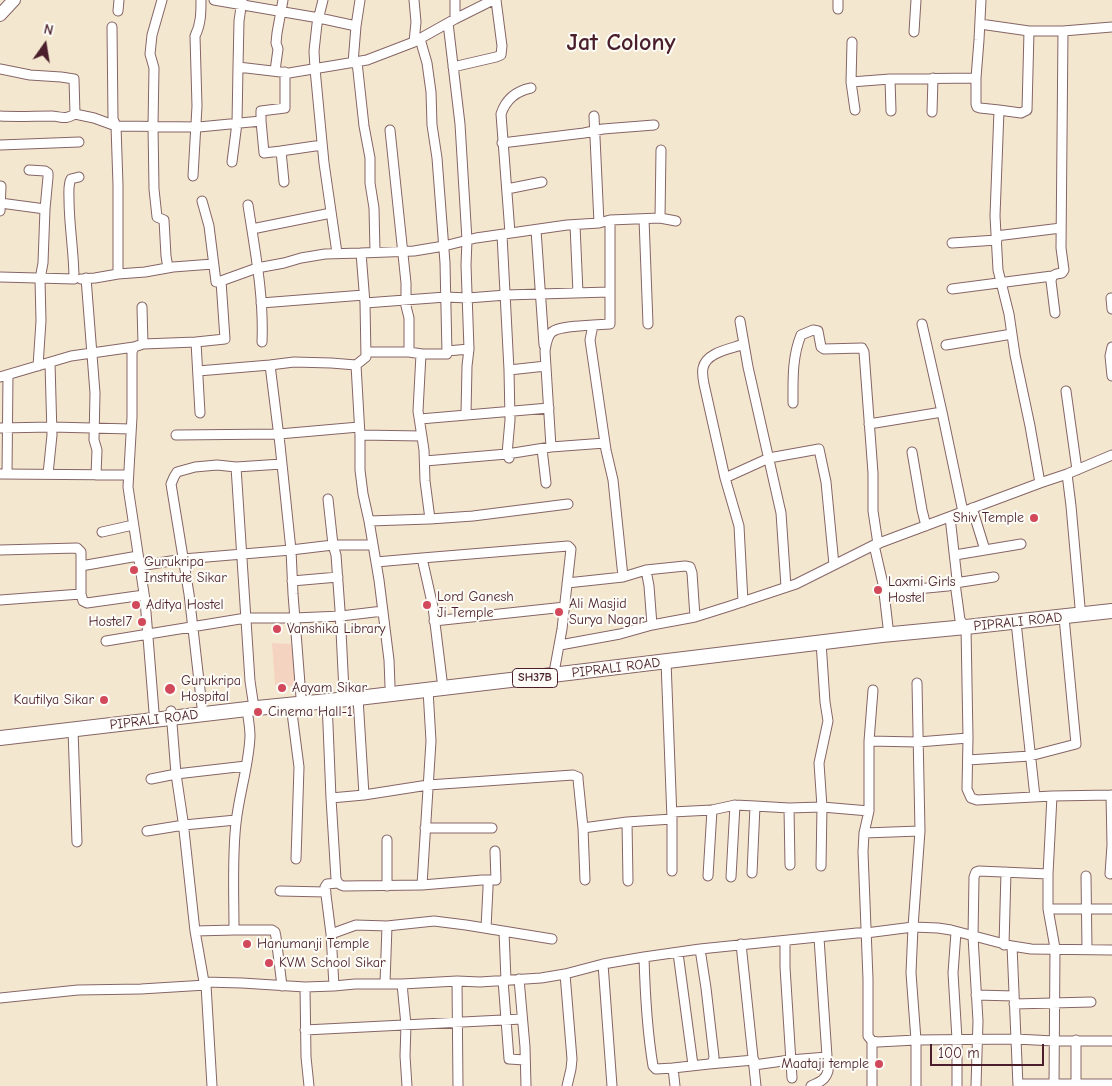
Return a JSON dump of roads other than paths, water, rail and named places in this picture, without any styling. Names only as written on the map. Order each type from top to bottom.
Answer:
[{"type":"main road","points":[[0,729],[154,712],[171,715],[202,707],[296,701],[390,686],[888,626],[963,624],[1112,604]]},
{"type":"main road","name":"PIPRALI ROAD","points":[[296,701],[327,701],[428,690],[963,624],[1016,622],[1112,612]]},
{"type":"main road","name":"PIPRALI ROAD","points":[[0,738],[73,730],[250,705]]},
{"type":"street","points":[[0,15],[14,0]]},
{"type":"street","points":[[118,11],[119,0]]},
{"type":"street","points":[[162,0],[152,35],[150,54],[154,68],[154,189],[158,217],[164,220],[168,268]]},
{"type":"street","points":[[193,176],[197,106],[194,36],[198,30],[202,9],[200,0]]},
{"type":"street","points":[[214,0],[242,2],[281,12],[356,26]]},
{"type":"street","points":[[275,71],[278,49],[276,43],[283,0]]},
{"type":"street","points":[[323,0],[314,51],[314,69],[322,145],[338,253]]},
{"type":"street","points":[[360,0],[356,26],[355,62],[370,158],[370,183],[374,208],[376,252]]},
{"type":"street","points":[[366,352],[447,354],[444,246],[437,158],[432,125],[431,92],[427,63],[417,41],[414,0]]},
{"type":"street","points":[[454,0],[451,21],[467,240],[469,349],[466,414]]},
{"type":"street","points":[[238,67],[285,72],[367,60],[417,41],[451,21],[495,0],[502,46],[501,55],[454,67]]},
{"type":"street","points":[[914,32],[916,0]]},
{"type":"street","points":[[981,0],[976,78],[976,104],[978,107],[1021,113],[1027,110],[1029,31]]},
{"type":"street","points":[[232,162],[237,123],[238,41],[242,2]]},
{"type":"street","points":[[980,24],[1029,31],[1063,31],[1112,27]]},
{"type":"street","points":[[112,28],[113,119],[116,126],[118,185],[118,274]]},
{"type":"street","points":[[952,289],[1052,276],[1062,273],[1064,270],[1061,248],[1063,31]]},
{"type":"street","points":[[852,42],[851,82],[855,110]]},
{"type":"street","points":[[0,70],[74,79],[76,114]]},
{"type":"street","points":[[285,72],[285,108],[261,111],[264,152],[322,145]]},
{"type":"street","points":[[932,112],[933,78]]},
{"type":"street","points":[[851,82],[890,79],[976,78]]},
{"type":"street","points":[[890,79],[891,111]]},
{"type":"street","points":[[508,456],[510,411],[506,295],[506,189],[500,114],[510,98],[521,90],[531,88]]},
{"type":"street","points":[[999,110],[996,216],[998,270],[1009,314],[1040,483]]},
{"type":"street","points":[[0,116],[54,116],[66,118],[76,114],[116,126],[196,127],[261,121]]},
{"type":"street","points":[[594,116],[598,223]]},
{"type":"street","points":[[502,143],[584,133],[603,128],[654,125]]},
{"type":"street","points":[[390,130],[409,318],[409,352]]},
{"type":"street","points":[[0,145],[79,142]]},
{"type":"street","points":[[660,218],[661,150]]},
{"type":"street","points":[[281,151],[284,182]]},
{"type":"street","points":[[29,170],[45,171],[48,173],[40,279],[41,321],[38,366]]},
{"type":"street","points":[[74,279],[69,217],[69,187],[71,179],[79,177]]},
{"type":"street","points":[[506,189],[542,182]]},
{"type":"street","points":[[0,211],[1,186]]},
{"type":"street","points":[[202,201],[209,226],[216,282],[257,268],[338,253],[414,251],[476,238],[610,220],[660,218],[676,220]]},
{"type":"street","points":[[0,203],[45,209]]},
{"type":"street","points":[[248,205],[262,303],[262,342]]},
{"type":"street","points":[[252,229],[331,213]]},
{"type":"street","points":[[644,219],[648,324]]},
{"type":"street","points":[[545,351],[552,332],[560,328],[610,324],[610,220]]},
{"type":"street","points":[[575,225],[578,293]]},
{"type":"street","points":[[952,243],[1061,228]]},
{"type":"street","points":[[536,230],[552,448]]},
{"type":"street","points":[[198,371],[294,362],[331,362],[356,365],[366,357],[361,253]]},
{"type":"street","points":[[0,277],[74,279],[214,264]]},
{"type":"street","points":[[1052,276],[1055,313]]},
{"type":"street","points":[[86,278],[95,392],[94,440],[96,475]]},
{"type":"street","points":[[128,475],[4,474],[2,376],[71,356],[144,344],[224,339],[221,281]]},
{"type":"street","points":[[262,303],[364,299],[406,300],[609,292]]},
{"type":"street","points":[[1111,298],[1112,309]]},
{"type":"street","points":[[142,307],[144,344]]},
{"type":"street","points":[[740,321],[748,367],[781,513],[786,587]]},
{"type":"street","points":[[922,324],[963,512]]},
{"type":"street","points":[[593,325],[590,340],[605,443],[613,480],[622,577]]},
{"type":"street","points":[[793,403],[794,360],[801,334],[813,330],[818,331],[821,347],[824,349],[862,348],[864,352],[873,473],[873,511],[876,545],[885,592],[888,626]]},
{"type":"street","points":[[946,344],[1012,334]]},
{"type":"street","points":[[196,342],[200,413]]},
{"type":"street","points":[[743,602],[739,526],[724,478],[704,384],[703,366],[708,358],[744,344]]},
{"type":"street","points":[[134,347],[132,352],[128,487],[149,635],[154,712]]},
{"type":"street","points":[[1112,347],[1110,356],[1112,376]]},
{"type":"street","points":[[447,350],[469,349]]},
{"type":"street","points":[[420,354],[418,411],[424,450],[425,481],[430,519]]},
{"type":"street","points":[[48,474],[52,427],[50,362]]},
{"type":"street","points":[[270,365],[291,550],[299,767],[296,859]]},
{"type":"street","points":[[356,365],[360,470],[390,660],[390,686]]},
{"type":"street","points":[[509,370],[546,366]]},
{"type":"street","points":[[1066,391],[1077,470]]},
{"type":"street","points":[[420,420],[466,414],[549,408]]},
{"type":"street","points":[[869,424],[942,412]]},
{"type":"street","points":[[4,428],[131,429]]},
{"type":"street","points":[[176,435],[360,431],[422,436]]},
{"type":"street","points":[[424,461],[508,456],[542,449],[605,443]]},
{"type":"street","points":[[542,449],[546,483]]},
{"type":"street","points":[[724,478],[768,458],[819,449],[826,482],[834,565]]},
{"type":"street","points":[[912,452],[926,526]]},
{"type":"street","points":[[560,645],[695,617],[796,584],[876,545],[1067,474],[1112,455]]},
{"type":"street","points":[[202,707],[193,627],[171,484],[177,472],[195,467],[282,464]]},
{"type":"street","points":[[234,930],[236,820],[250,736],[250,681],[236,467]]},
{"type":"street","points":[[1067,474],[1072,506],[1080,608]]},
{"type":"street","points":[[328,500],[338,577],[344,692]]},
{"type":"street","points":[[369,521],[473,516],[568,504]]},
{"type":"street","points":[[972,508],[985,550]]},
{"type":"street","points":[[950,516],[956,583],[963,624],[968,738],[967,789],[971,798],[977,800],[1112,795],[1110,874]]},
{"type":"street","points":[[102,532],[133,525]]},
{"type":"street","points":[[954,554],[1022,544]]},
{"type":"street","points":[[140,566],[183,558],[333,545],[373,545]]},
{"type":"street","points":[[376,562],[568,546],[571,549],[565,607],[555,667]]},
{"type":"street","points":[[0,550],[77,548],[81,552],[81,594],[83,601],[87,603],[144,595]]},
{"type":"street","points":[[81,566],[138,556]]},
{"type":"street","points":[[422,558],[433,607],[442,680]]},
{"type":"street","points":[[567,583],[622,577],[646,570],[690,567],[695,617]]},
{"type":"street","points":[[646,570],[652,625]]},
{"type":"street","points":[[292,581],[338,577]]},
{"type":"street","points":[[885,592],[948,586],[994,577]]},
{"type":"street","points":[[0,600],[81,594]]},
{"type":"street","points":[[434,621],[565,607]]},
{"type":"street","points":[[106,641],[246,618],[341,616],[383,611]]},
{"type":"street","points":[[968,760],[1030,756],[1076,744],[1064,617]]},
{"type":"street","points":[[1016,622],[1035,797]]},
{"type":"street","points":[[821,642],[828,721],[819,762],[822,807],[821,866]]},
{"type":"street","points":[[666,661],[672,815],[672,871]]},
{"type":"street","points":[[916,1086],[916,1040],[911,973],[920,830],[917,683]]},
{"type":"street","points":[[422,885],[430,741],[428,690]]},
{"type":"street","points":[[872,1086],[872,1041],[868,1036],[868,979],[863,852],[864,833],[869,811],[869,741],[873,690]]},
{"type":"street","points":[[358,698],[364,796]]},
{"type":"street","points":[[327,701],[331,798],[336,879],[338,883]]},
{"type":"street","points":[[171,715],[176,774],[184,825],[195,931],[205,984],[212,1086]]},
{"type":"street","points":[[73,730],[78,842]]},
{"type":"street","points":[[869,741],[918,742],[968,738]]},
{"type":"street","points":[[151,778],[246,766]]},
{"type":"street","points":[[331,798],[364,796],[428,785],[563,775],[576,776],[578,779],[583,828],[585,880]]},
{"type":"street","points":[[1052,796],[1048,909],[1055,948],[1054,1085]]},
{"type":"street","points":[[583,828],[712,810],[735,805],[789,808],[822,807],[869,811]]},
{"type":"street","points":[[731,877],[735,805]]},
{"type":"street","points":[[752,873],[755,806]]},
{"type":"street","points":[[789,808],[790,865]]},
{"type":"street","points":[[708,876],[712,810]]},
{"type":"street","points":[[147,831],[236,820]]},
{"type":"street","points":[[627,822],[628,881]]},
{"type":"street","points":[[426,828],[492,828]]},
{"type":"street","points":[[864,833],[920,830]]},
{"type":"street","points":[[387,840],[387,886]]},
{"type":"street","points":[[334,986],[326,885],[338,883],[344,886],[422,885],[496,880],[496,851]]},
{"type":"street","points":[[976,1086],[978,1039],[973,937],[974,877],[976,872],[1048,874]]},
{"type":"street","points":[[1006,872],[1008,946],[1014,1000],[1018,1085],[1112,1084]]},
{"type":"street","points":[[1086,876],[1087,949]]},
{"type":"street","points":[[485,880],[488,882],[486,928]]},
{"type":"street","points":[[280,892],[326,892]]},
{"type":"street","points":[[1048,909],[1112,909]]},
{"type":"street","points":[[331,934],[356,926],[387,926],[434,921],[552,940]]},
{"type":"street","points":[[385,983],[387,926]]},
{"type":"street","points":[[0,998],[78,990],[141,989],[205,984],[242,983],[305,987],[385,983],[480,982],[541,978],[603,964],[700,949],[857,933],[866,934],[913,927],[938,928],[1008,946],[1112,950]]},
{"type":"street","points":[[195,931],[272,930],[275,932],[282,986]]},
{"type":"street","points":[[504,932],[504,980],[509,1059],[525,1060]]},
{"type":"street","points":[[956,932],[953,973],[957,1039],[957,1086]]},
{"type":"street","points":[[811,1086],[823,1080],[828,1071],[819,938]]},
{"type":"street","points":[[785,941],[792,1078]]},
{"type":"street","points":[[741,944],[756,1086]]},
{"type":"street","points":[[700,949],[713,1041],[714,1057],[713,1062],[709,1064]]},
{"type":"street","points":[[678,953],[693,1065]]},
{"type":"street","points":[[644,957],[644,982],[649,1038],[653,1066],[656,1069],[827,1057]]},
{"type":"street","points":[[603,964],[612,1086]]},
{"type":"street","points":[[565,974],[572,1059],[567,1086]]},
{"type":"street","points":[[519,979],[526,1086]]},
{"type":"street","points":[[458,981],[458,1086]]},
{"type":"street","points":[[402,984],[406,1025],[405,1056],[407,1086]]},
{"type":"street","points":[[305,987],[305,1030],[309,1086]]},
{"type":"street","points":[[976,995],[1056,1003],[1091,1002]]},
{"type":"street","points":[[305,1030],[522,1019]]},
{"type":"street","points":[[872,1041],[957,1039],[1112,1041]]},
{"type":"street","points":[[1076,1040],[1076,1085]]},
{"type":"street","points":[[673,1068],[675,1086]]},
{"type":"place","name":"Shiv Temple","points":[[1034,518]]},
{"type":"place","name":"Gurukripa Institute Sikar","points":[[134,570]]},
{"type":"place","name":"Laxmi Girls Hostel","points":[[878,590]]},
{"type":"place","name":"Aditya Hostel","points":[[136,605]]},
{"type":"place","name":"Lord Ganesh Ji Temple","points":[[427,605]]},
{"type":"place","name":"Ali Masjid Surya Nagar","points":[[559,612]]},
{"type":"place","name":"Hostel7","points":[[142,622]]},
{"type":"place","name":"Vanshika Library","points":[[277,629]]},
{"type":"place","name":"Aayam Sikar","points":[[282,688]]},
{"type":"place","name":"Gurukripa Hospital","points":[[170,689]]},
{"type":"place","name":"Kautilya Sikar","points":[[104,700]]},
{"type":"place","name":"Cinema Hall-1","points":[[258,712]]},
{"type":"place","name":"Hanumanji Temple","points":[[247,944]]},
{"type":"place","name":"KVM School Sikar","points":[[269,963]]},
{"type":"place","name":"Maataji temple","points":[[879,1064]]},
{"type":"district","name":"Jat Colony","points":[[621,43]]}]
